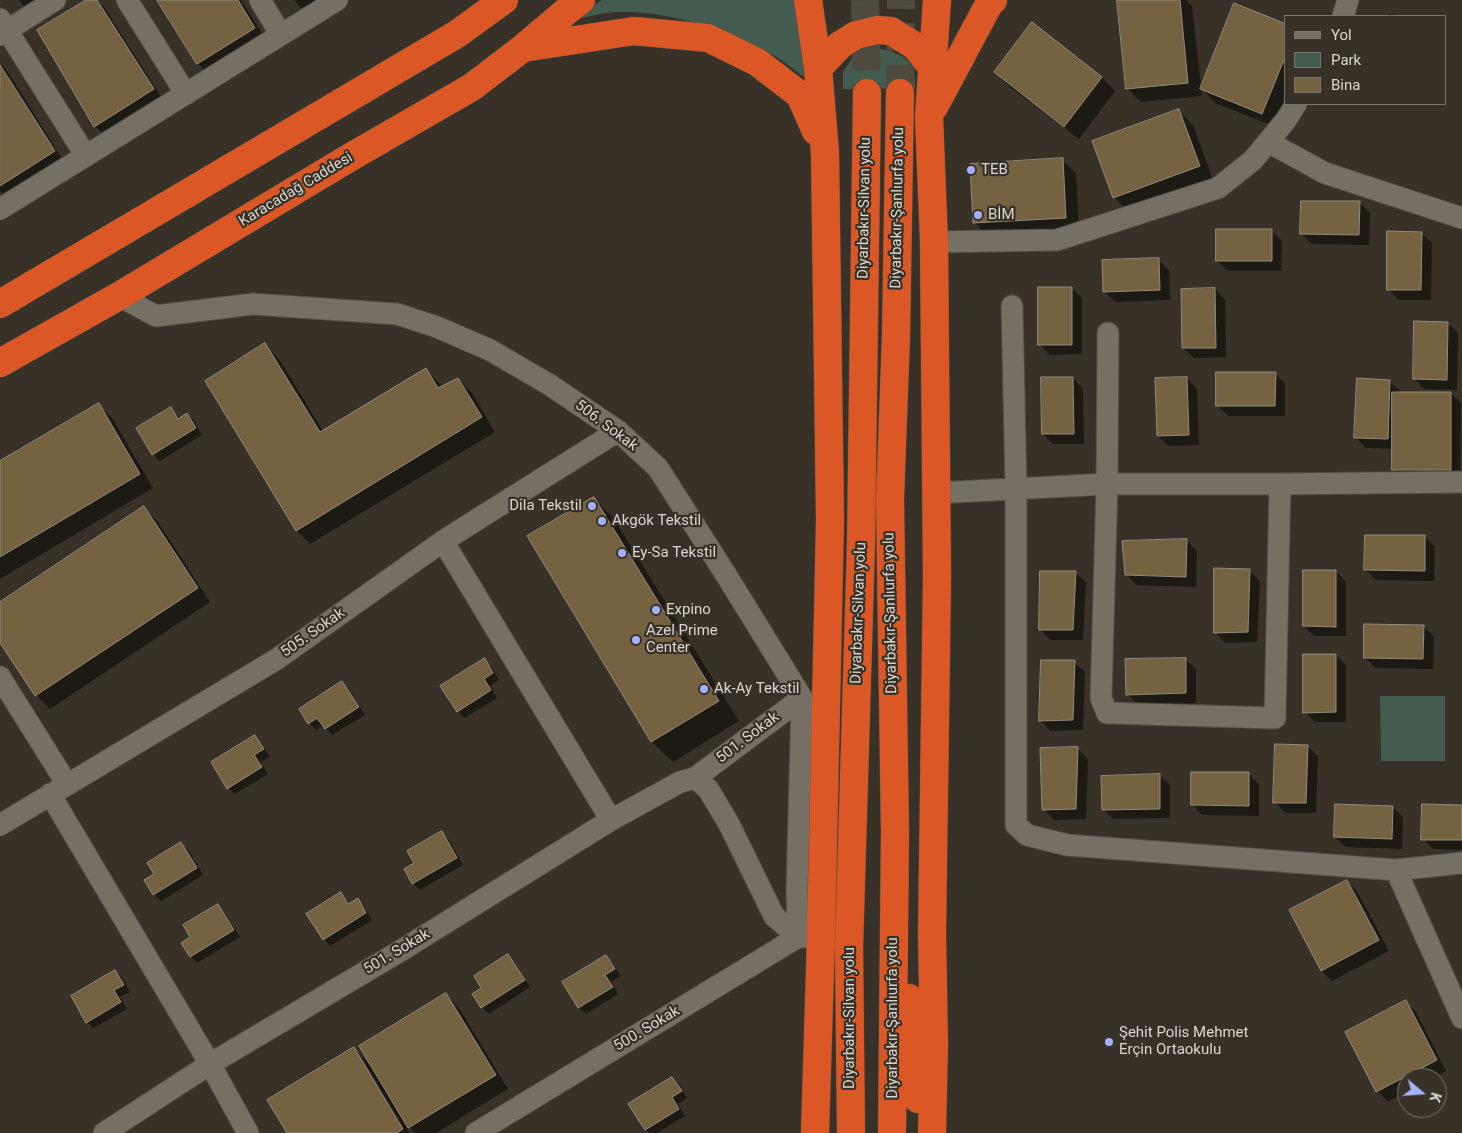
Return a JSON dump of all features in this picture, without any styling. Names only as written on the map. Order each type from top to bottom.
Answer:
[{"type":"highway","points":[[0,304],[457,34],[504,0]]},
{"type":"highway","name":"Karacadağ Caddesi","points":[[0,363],[119,296],[349,158],[472,87],[581,0]]},
{"type":"highway","points":[[808,0],[818,68],[825,153],[830,520],[825,729],[810,937],[815,1133]]},
{"type":"highway","points":[[932,1133],[934,1044],[932,934],[937,577],[934,242],[929,117],[937,0]]},
{"type":"highway","points":[[929,117],[989,4],[993,0]]},
{"type":"highway","points":[[818,68],[840,46],[856,35],[877,30],[892,31],[914,46],[933,68]]},
{"type":"highway","points":[[523,48],[634,31],[708,38],[757,62],[800,95],[825,153]]},
{"type":"highway","name":"Diyarbakır-Silvan yolu","points":[[851,1133],[849,948],[861,543],[867,93]]},
{"type":"highway","name":"Diyarbakır-Şanlıurfa yolu","points":[[892,1133],[894,832],[890,499],[896,336],[900,93]]},
{"type":"highway","points":[[894,832],[921,1133]]},
{"type":"highway","points":[[833,1133],[849,948]]},
{"type":"street","points":[[56,0],[2,28],[86,156]]},
{"type":"street","points":[[127,0],[186,94]]},
{"type":"street","points":[[260,0],[281,35]]},
{"type":"street","points":[[0,210],[337,0]]},
{"type":"street","points":[[1343,15],[1348,0]]},
{"type":"street","points":[[934,242],[1057,240],[1218,188],[1253,160],[1286,120],[1295,105]]},
{"type":"street","points":[[1268,142],[1325,173],[1462,218]]},
{"type":"street","name":"506. Sokak","points":[[119,296],[156,316],[253,304],[397,314],[437,327],[490,350],[550,385],[618,431],[658,468],[802,698],[825,729]]},
{"type":"street","points":[[1012,306],[1016,488],[1016,825],[1027,835],[1067,845],[1396,870],[1462,863]]},
{"type":"street","points":[[1108,333],[1107,484],[1101,698],[1108,714],[1275,718],[1280,484]]},
{"type":"street","name":"505. Sokak","points":[[0,825],[277,659],[443,541],[618,431]]},
{"type":"street","points":[[936,493],[1107,484],[1462,482]]},
{"type":"street","points":[[443,541],[611,820]]},
{"type":"street","points":[[0,677],[58,789],[248,1133]]},
{"type":"street","points":[[802,698],[797,890],[810,937]]},
{"type":"street","name":"501. Sokak","points":[[104,1133],[210,1064],[397,953],[611,820],[680,782],[695,778],[802,698]]},
{"type":"street","points":[[695,778],[708,789],[729,824],[774,916],[810,937]]},
{"type":"street","points":[[1396,870],[1462,1018]]},
{"type":"street","name":"500. Sokak","points":[[476,1133],[810,937]]},
{"type":"green space","points":[[602,0],[794,0],[801,34],[805,78],[765,50],[725,32],[681,19],[639,12],[614,12],[567,21]]},
{"type":"green space","points":[[871,47],[895,53],[906,59],[913,68],[915,88],[843,89],[843,72],[853,57]]},
{"type":"green space","points":[[1380,696],[1445,696],[1445,761],[1381,761]]},
{"type":"building","points":[[86,0],[97,0],[154,89],[94,127],[37,30]]},
{"type":"building","points":[[157,0],[238,0],[255,28],[197,64]]},
{"type":"building","points":[[1117,0],[1180,0],[1188,83],[1126,89]]},
{"type":"building","points":[[1234,3],[1284,23],[1284,60],[1262,114],[1200,89]]},
{"type":"building","points":[[1032,22],[1102,77],[1064,127],[994,72]]},
{"type":"building","points":[[0,65],[55,151],[0,186]]},
{"type":"building","points":[[1179,109],[1200,166],[1113,198],[1092,141]]},
{"type":"building","points":[[1063,158],[1066,218],[973,223],[970,164]]},
{"type":"building","points":[[1301,201],[1360,201],[1359,235],[1300,234]]},
{"type":"building","points":[[1216,229],[1272,229],[1272,261],[1216,261]]},
{"type":"building","points":[[1387,231],[1422,232],[1421,290],[1387,290]]},
{"type":"building","points":[[1159,258],[1160,290],[1103,292],[1102,260]]},
{"type":"building","points":[[1038,287],[1072,287],[1072,345],[1038,345]]},
{"type":"building","points":[[1215,288],[1216,348],[1182,348],[1181,289]]},
{"type":"building","points":[[1414,321],[1448,322],[1447,380],[1413,379]]},
{"type":"building","points":[[265,343],[320,432],[426,368],[438,388],[458,378],[482,417],[296,531],[205,381]]},
{"type":"building","points":[[1216,372],[1276,372],[1275,406],[1216,406]]},
{"type":"building","points":[[1041,377],[1073,377],[1074,434],[1042,434]]},
{"type":"building","points":[[1187,377],[1189,435],[1157,436],[1155,378]]},
{"type":"building","points":[[1357,378],[1390,380],[1388,439],[1354,438]]},
{"type":"building","points":[[1392,392],[1451,392],[1451,470],[1392,470]]},
{"type":"building","points":[[99,403],[140,474],[0,557],[0,461]]},
{"type":"building","points":[[171,407],[178,419],[187,413],[196,428],[152,455],[136,428]]},
{"type":"building","name":"Azel Prime Center","points":[[594,497],[719,701],[651,742],[527,536]]},
{"type":"building","points":[[144,506],[198,588],[35,696],[0,643],[0,602]]},
{"type":"building","points":[[1365,535],[1425,535],[1425,571],[1364,570]]},
{"type":"building","points":[[1187,539],[1186,577],[1125,575],[1122,541]]},
{"type":"building","points":[[1214,568],[1250,569],[1248,632],[1214,633]]},
{"type":"building","points":[[1303,570],[1336,570],[1336,627],[1303,626]]},
{"type":"building","points":[[1040,571],[1076,571],[1073,630],[1039,630]]},
{"type":"building","points":[[1364,624],[1424,625],[1423,659],[1364,658]]},
{"type":"building","points":[[1303,654],[1336,654],[1336,712],[1303,713]]},
{"type":"building","points":[[485,658],[493,673],[484,679],[491,690],[457,712],[440,686]]},
{"type":"building","points":[[1186,658],[1186,693],[1126,695],[1125,659]]},
{"type":"building","points":[[1041,660],[1075,660],[1073,720],[1039,721]]},
{"type":"building","points":[[342,681],[359,707],[325,729],[317,718],[308,724],[299,709]]},
{"type":"building","points":[[255,735],[264,749],[254,755],[262,767],[227,789],[211,762]]},
{"type":"building","points":[[1275,744],[1308,745],[1306,803],[1273,803]]},
{"type":"building","points":[[1078,747],[1076,809],[1042,810],[1040,748]]},
{"type":"building","points":[[1191,772],[1249,772],[1249,806],[1191,805]]},
{"type":"building","points":[[1160,774],[1160,809],[1102,810],[1101,776]]},
{"type":"building","points":[[1335,804],[1393,806],[1392,839],[1334,837]]},
{"type":"building","points":[[1422,804],[1462,805],[1462,840],[1421,840]]},
{"type":"building","points":[[442,831],[457,858],[412,884],[404,869],[414,863],[407,851]]},
{"type":"building","points":[[181,842],[197,868],[153,895],[144,880],[154,874],[147,863]]},
{"type":"building","points":[[1347,880],[1379,940],[1321,971],[1289,910]]},
{"type":"building","points":[[341,892],[348,904],[358,898],[366,913],[323,940],[306,914]]},
{"type":"building","points":[[218,904],[234,930],[190,957],[181,943],[190,937],[183,925]]},
{"type":"building","points":[[508,954],[525,980],[481,1008],[472,994],[481,988],[474,976]]},
{"type":"building","points":[[606,955],[615,969],[605,975],[613,987],[578,1008],[562,982]]},
{"type":"building","points":[[115,970],[124,985],[114,990],[121,1002],[86,1023],[71,996]]},
{"type":"building","points":[[446,993],[496,1075],[408,1128],[359,1046]]},
{"type":"building","points":[[1406,1000],[1437,1060],[1422,1068],[1397,1068],[1397,1081],[1376,1092],[1345,1032]]},
{"type":"building","points":[[354,1047],[403,1129],[397,1133],[287,1133],[267,1100]]},
{"type":"building","points":[[672,1077],[682,1091],[672,1097],[679,1109],[645,1130],[628,1104]]},
{"type":"tunnel","points":[[865,0],[867,93]]},
{"type":"tunnel","points":[[900,93],[901,0]]},
{"type":"place","name":"TEB","points":[[971,170]]},
{"type":"place","name":"BİM","points":[[978,215]]},
{"type":"place","name":"Dila Tekstil","points":[[592,506]]},
{"type":"place","name":"Akgök Tekstil","points":[[602,521]]},
{"type":"place","name":"Ey-Sa Tekstil","points":[[622,553]]},
{"type":"place","name":"Expino","points":[[656,610]]},
{"type":"place","name":"Azel Prime Center","points":[[636,640]]},
{"type":"place","name":"Ak-Ay Tekstil","points":[[704,689]]},
{"type":"place","name":"Şehit Polis Mehmet Erçin Ortaokulu","points":[[1109,1042]]}]
